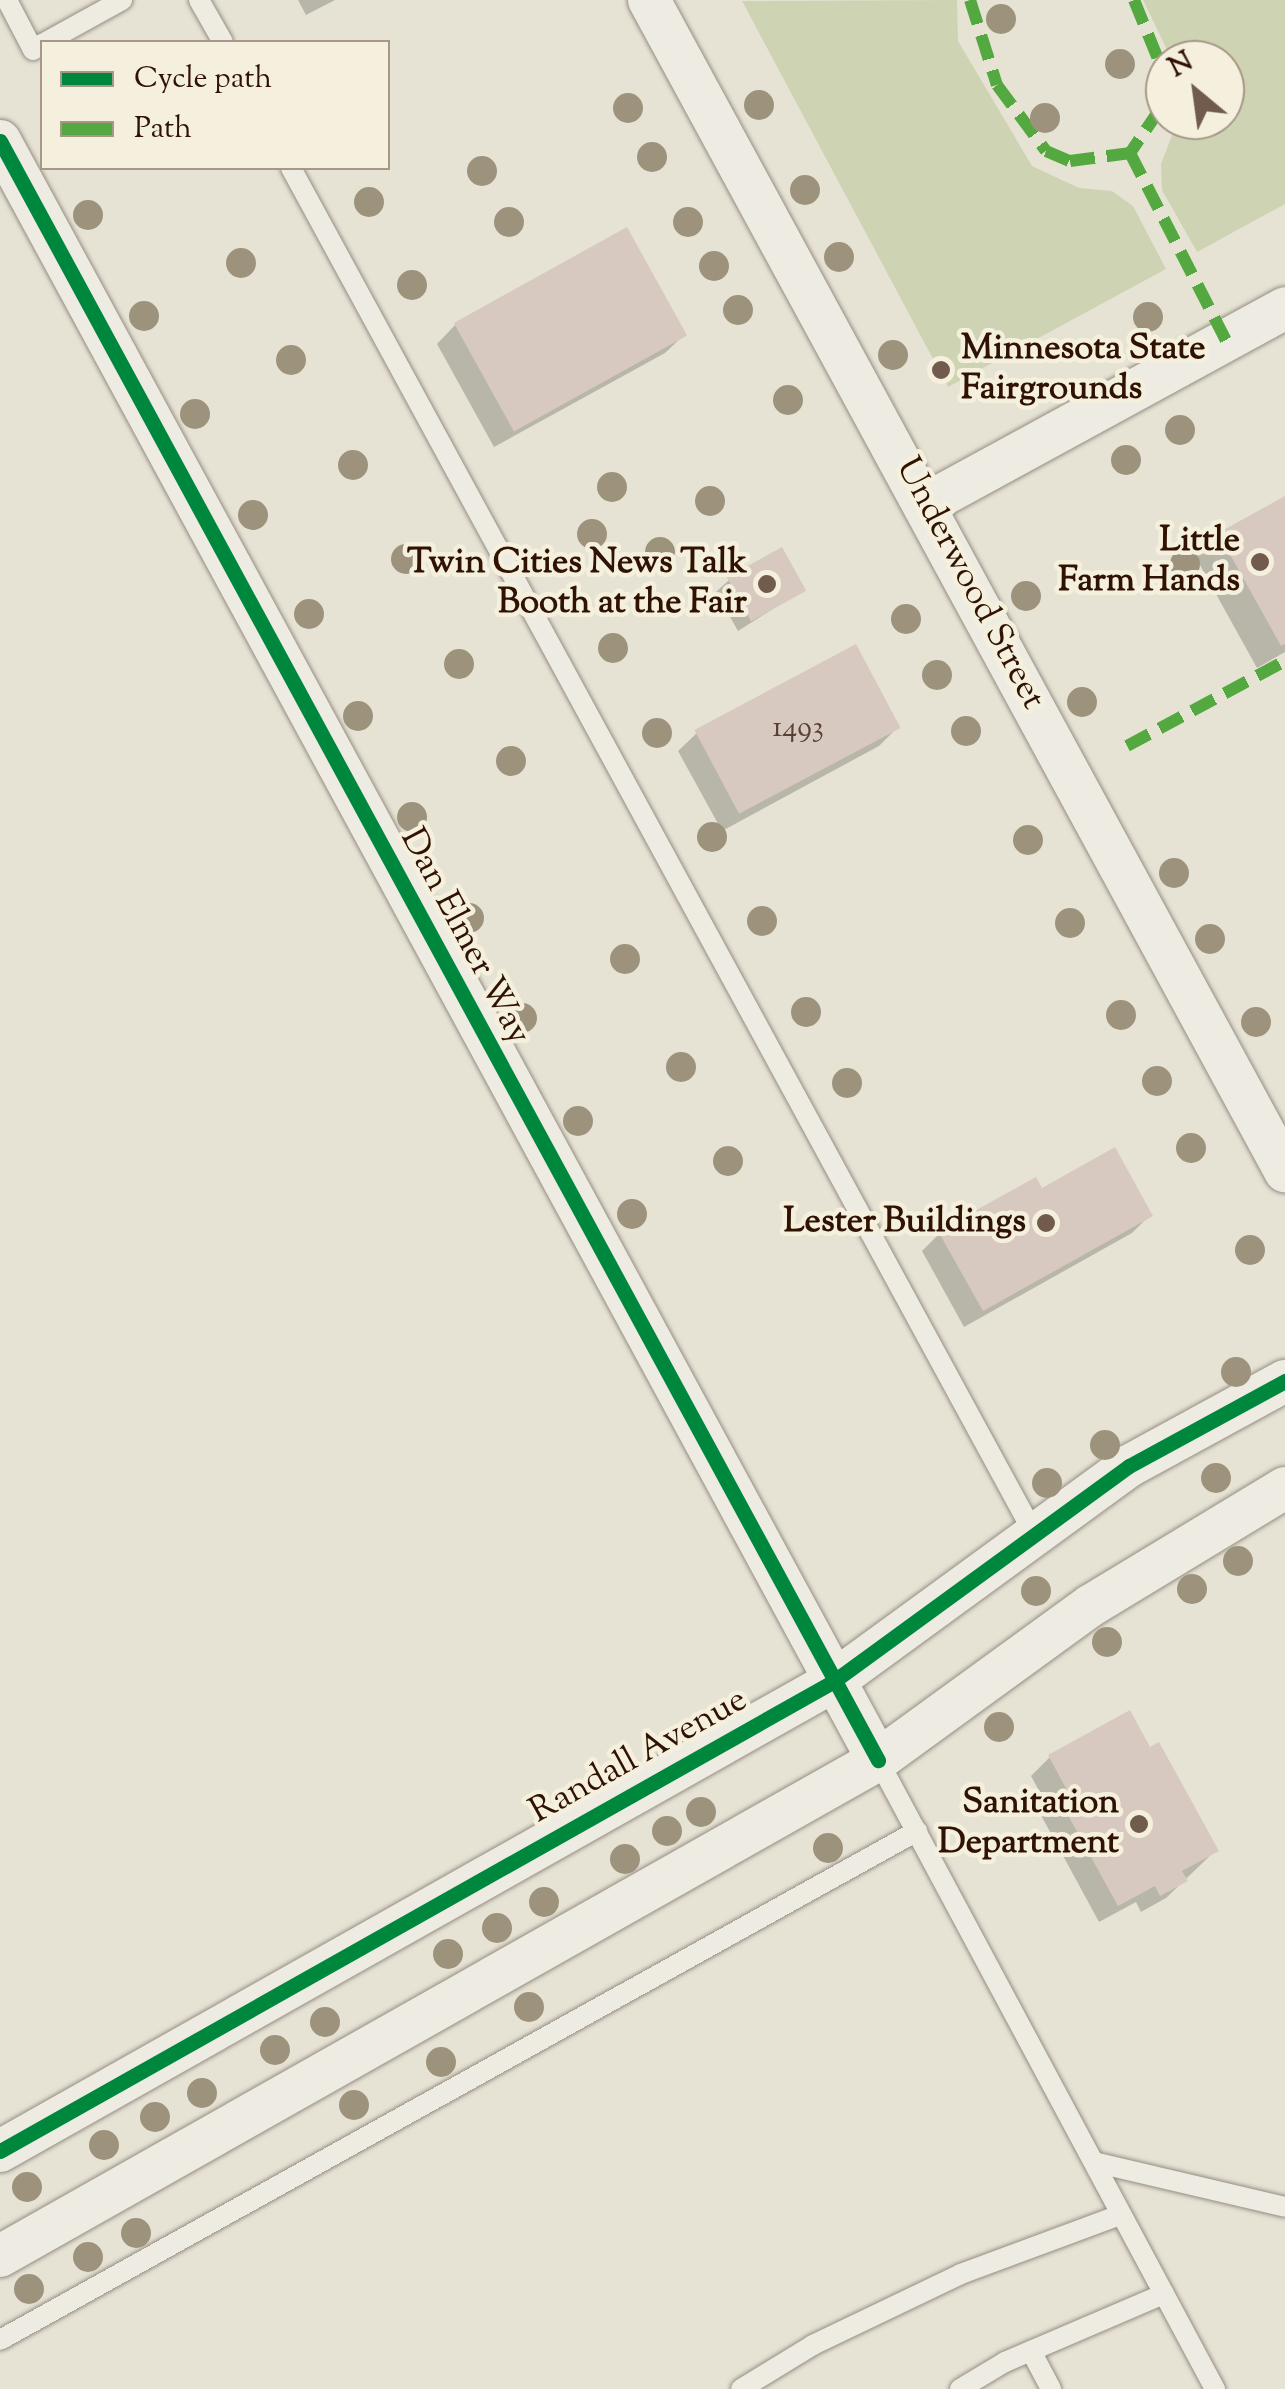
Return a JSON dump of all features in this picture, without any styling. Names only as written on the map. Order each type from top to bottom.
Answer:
[{"type":"street","name":"Underwood Street","points":[[649,0],[1285,1170]]},
{"type":"street","name":"Dan Elmer Way","points":[[0,141],[878,1760]]},
{"type":"street","points":[[926,504],[1285,308]]},
{"type":"street","name":"Randall Avenue","points":[[0,2151],[834,1681],[1032,1532],[1130,1466],[1285,1381]]},
{"type":"street","points":[[0,2256],[878,1760],[1090,1606],[1285,1488]]},
{"type":"lane","points":[[7,0],[33,50],[40,46]]},
{"type":"lane","points":[[49,40],[122,0]]},
{"type":"lane","points":[[200,0],[221,40]]},
{"type":"lane","points":[[291,170],[1032,1532]]},
{"type":"lane","points":[[878,1760],[1098,2163],[1120,2214],[1214,2389]]},
{"type":"lane","points":[[0,2340],[917,1831]]},
{"type":"lane","points":[[1098,2163],[1285,2207]]},
{"type":"lane","points":[[741,2389],[813,2345],[961,2274],[1120,2214]]},
{"type":"lane","points":[[960,2389],[1031,2351],[1164,2294]]},
{"type":"lane","points":[[1031,2351],[1051,2389]]},
{"type":"green space","points":[[957,0],[958,41],[1032,166],[1079,188],[1112,191],[1133,206],[1166,269],[948,387],[742,1]]},
{"type":"green space","points":[[1143,0],[1285,0],[1285,204],[1197,252],[1162,190],[1161,164],[1170,140],[1245,140],[1245,40],[1162,40]]},
{"type":"building","points":[[627,227],[687,335],[514,431],[454,323]]},
{"type":"building","name":"Little Farm Hands","points":[[1285,496],[1285,644],[1281,646],[1218,533]]},
{"type":"building","name":"Twin Cities News Talk Booth at the Fair","points":[[782,547],[806,591],[751,621],[727,578]]},
{"type":"building","points":[[856,644],[901,728],[739,814],[694,730]]},
{"type":"building","name":"Lester Buildings","points":[[1115,1147],[1153,1216],[983,1311],[938,1231],[1036,1177],[1042,1188]]},
{"type":"building","name":"Sanitation Department","points":[[1130,1710],[1150,1747],[1159,1742],[1219,1851],[1182,1871],[1188,1881],[1160,1896],[1155,1886],[1118,1906],[1058,1797],[1068,1792],[1048,1755]]},
{"type":"marked path","points":[[970,0],[997,85],[1046,151],[1070,161],[1130,153]]},
{"type":"marked path","points":[[1134,0],[1161,66],[1160,109],[1130,153],[1226,341]]},
{"type":"marked path","points":[[1127,746],[1285,661]]},
{"type":"cycle path","points":[[0,141],[878,1760]]},
{"type":"cycle path","points":[[0,2151],[834,1681],[1129,1466],[1285,1381]]},
{"type":"place","name":"Minnesota State Fairgrounds","points":[[941,370]]},
{"type":"place","name":"Little Farm Hands","points":[[1260,562]]},
{"type":"place","name":"Twin Cities News Talk Booth at the Fair","points":[[767,584]]},
{"type":"place","name":"Lester Buildings","points":[[1046,1223]]},
{"type":"place","name":"Sanitation Department","points":[[1139,1824]]}]
